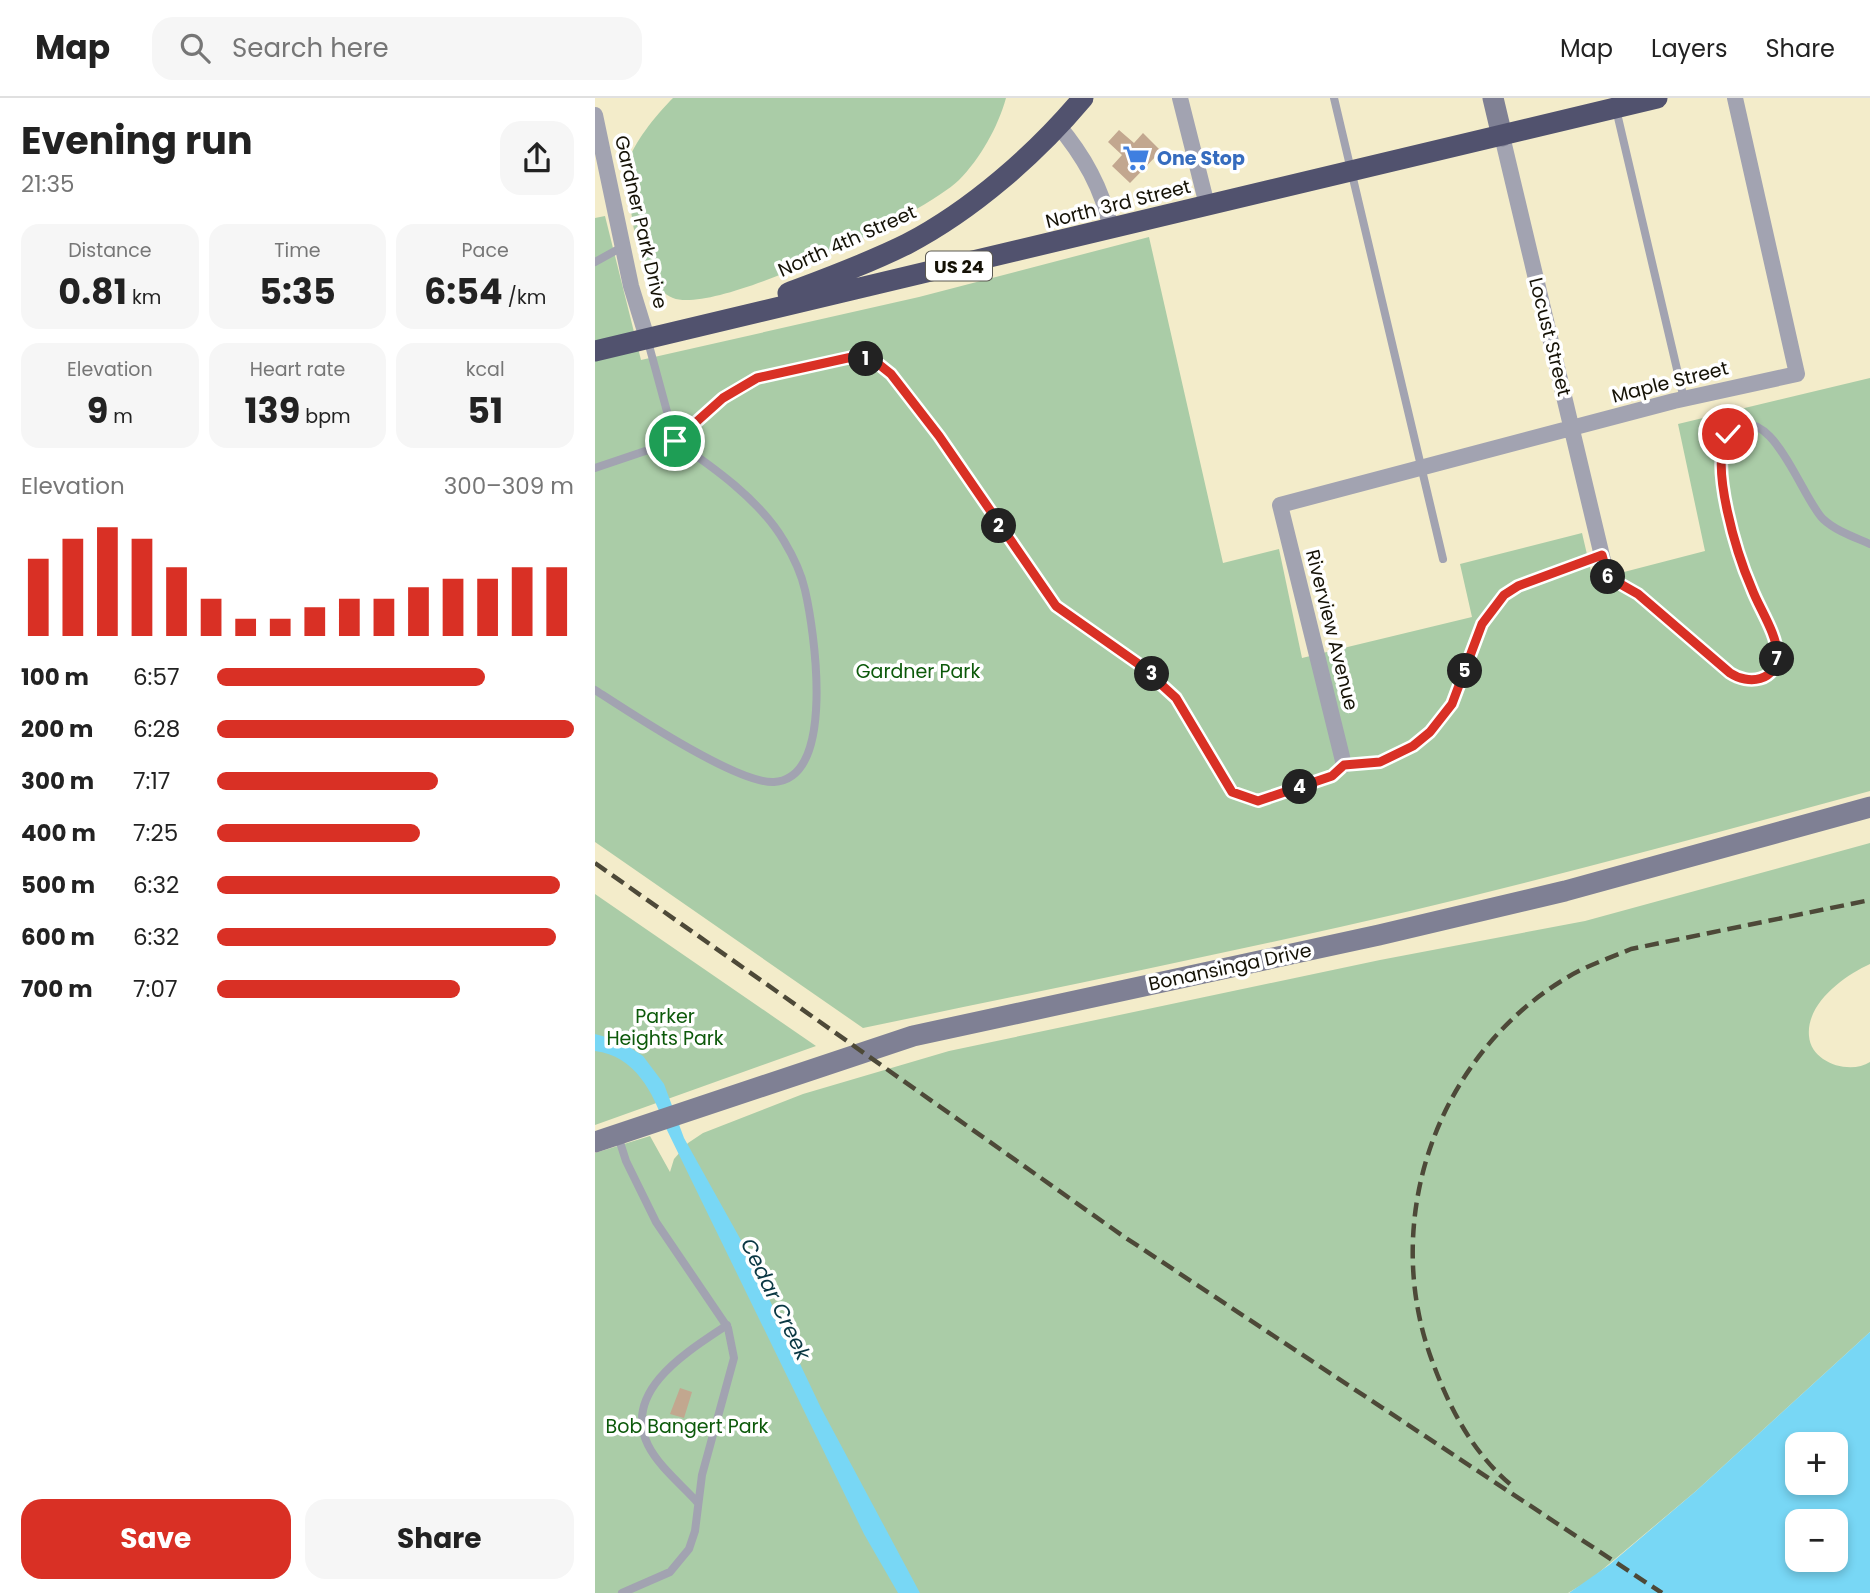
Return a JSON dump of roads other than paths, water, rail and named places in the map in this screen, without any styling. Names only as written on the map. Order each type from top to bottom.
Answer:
[{"type":"highway","name":"North 4th Street","points":[[711,322],[847,271],[907,243],[949,218],[988,188],[1083,98]]},
{"type":"highway","name":"North 3rd Street","points":[[711,322],[1502,136],[1614,103],[1657,98]]},
{"type":"highway","name":"US 24","points":[[595,351],[711,322]]},
{"type":"street","points":[[1180,98],[1207,205]]},
{"type":"street","name":"Locust Street","points":[[1493,98],[1608,577]]},
{"type":"street","name":"Maple Street","points":[[1280,505],[1684,399],[1797,374],[1735,98]]},
{"type":"street","name":"Gardner Park Drive","points":[[595,115],[631,286],[647,338]]},
{"type":"street","points":[[1057,124],[1088,165],[1105,203],[1111,229]]},
{"type":"street","name":"Riverview Avenue","points":[[1280,505],[1344,765]]},
{"type":"street","name":"Bonansinga Drive","points":[[595,1142],[913,1036],[1539,897],[1686,860],[1870,807]]},
{"type":"lane","points":[[1334,98],[1424,468],[1443,559]]},
{"type":"lane","points":[[1614,103],[1684,399]]},
{"type":"lane","points":[[595,262],[624,246]]},
{"type":"lane","points":[[595,690],[707,757],[765,781],[793,776],[799,771],[810,748],[817,710],[814,662],[805,589],[797,564],[771,522],[728,480],[675,441],[647,338]]},
{"type":"lane","points":[[595,468],[675,441],[723,398],[757,378],[843,358],[876,362],[891,374],[939,436],[1056,606],[1165,685],[1201,736],[1232,792],[1258,801],[1332,776],[1344,765],[1380,762],[1400,754],[1430,732],[1452,704],[1482,624],[1504,595],[1518,586],[1602,555]]},
{"type":"lane","points":[[1608,577],[1638,594],[1739,678],[1757,681],[1772,670],[1777,656],[1776,647],[1738,551],[1721,467],[1723,441],[1734,428],[1747,424],[1755,424],[1769,432],[1823,519],[1870,544]]},
{"type":"lane","points":[[617,1134],[626,1161],[656,1222],[727,1325],[733,1343],[733,1370],[702,1475],[695,1531],[689,1549],[678,1564],[656,1580],[622,1593]]},
{"type":"lane","points":[[698,1503],[648,1445],[643,1422],[645,1406],[660,1376],[671,1364],[727,1325]]},
{"type":"water","points":[[595,1034],[620,1041],[643,1056],[664,1084],[684,1138],[742,1242],[821,1408],[920,1593],[898,1593],[864,1534],[655,1101],[632,1068],[609,1054],[595,1051]]},
{"type":"water","points":[[1870,1332],[1870,1593],[1569,1593],[1609,1565],[1696,1491]]},
{"type":"railway","points":[[595,863],[1123,1236],[1662,1593]]},
{"type":"railway","points":[[1510,1484],[1483,1456],[1452,1408],[1430,1355],[1417,1302],[1413,1248],[1418,1194],[1432,1142],[1455,1093],[1485,1048],[1523,1009],[1583,969],[1631,949],[1870,900]]},
{"type":"place","name":"One Stop","points":[[1136,158]]},
{"type":"park label","name":"Gardner Park","points":[[918,671]]},
{"type":"park label","name":"Parker Heights Park","points":[[665,1027]]},
{"type":"park label","name":"Bob Bangert Park","points":[[687,1426]]},
{"type":"water label","name":"Cedar Creek","points":[[776,1299]]}]
